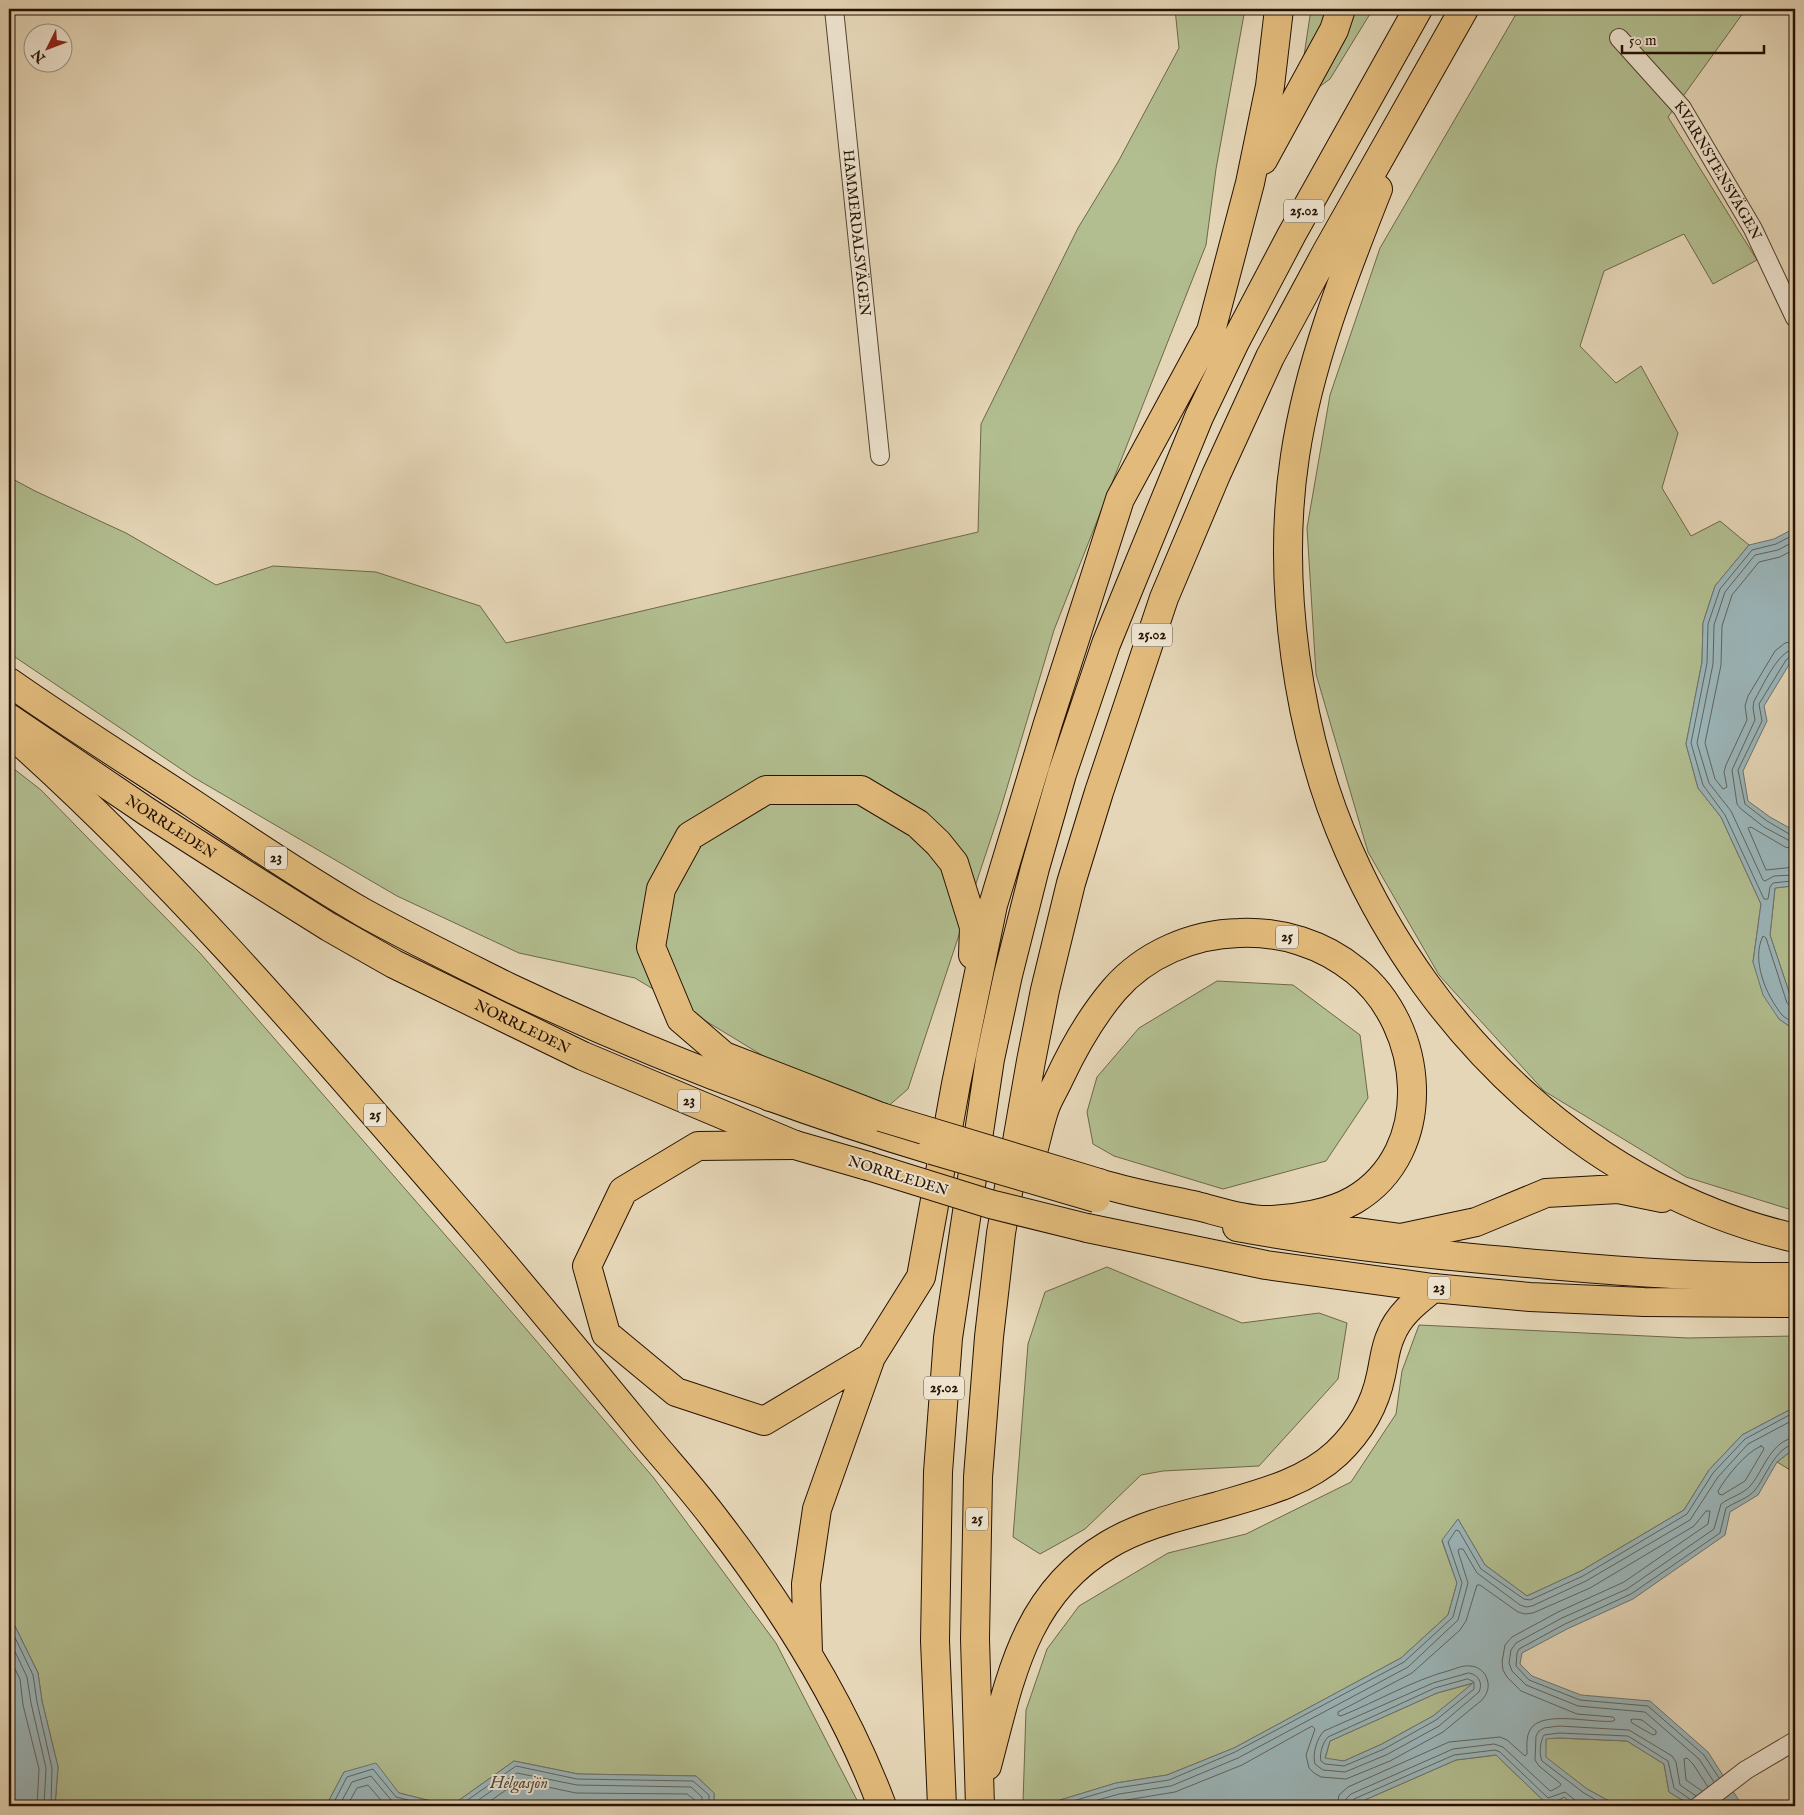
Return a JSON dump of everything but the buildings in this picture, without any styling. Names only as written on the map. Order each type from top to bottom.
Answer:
[{"type":"main road","points":[[808,1654],[806,1584],[817,1509],[870,1358],[921,1277],[956,1084],[993,905],[1048,723],[1120,499],[1210,331],[1250,183],[1270,86],[1279,9]]},
{"type":"main road","points":[[1250,183],[1334,30],[1341,9]]},
{"type":"main road","name":"25.02","points":[[942,1806],[935,1631],[938,1472],[948,1338],[990,1059],[1008,974],[1040,849],[1062,774],[1106,644],[1199,417],[1235,342],[1292,234],[1418,9]]},
{"type":"main road","name":"25.02","points":[[1001,1233],[1045,990],[1071,883],[1098,792],[1164,598],[1216,475],[1270,357],[1326,253],[1464,9]]},
{"type":"main road","points":[[1423,80],[1379,187],[1334,307],[1316,365],[1295,456],[1289,566],[1291,622],[1299,684],[1323,780],[1345,843],[1374,902],[1399,946],[1463,1032],[1495,1068],[1531,1101],[1572,1134],[1652,1185],[1695,1205],[1735,1220],[1795,1238]]},
{"type":"main road","name":"NORRLEDEN","points":[[9,682],[273,856],[364,912],[446,956],[558,1010],[680,1063],[770,1097],[874,1120]]},
{"type":"main road","name":"NORRLEDEN","points":[[9,718],[146,811],[246,875],[329,927],[394,964],[583,1056],[795,1145],[990,1204],[1086,1228],[1266,1265],[1433,1288]]},
{"type":"main road","name":"25","points":[[9,732],[48,766],[146,861],[294,1021],[520,1283],[717,1521],[769,1593],[808,1654],[872,1778],[882,1806]]},
{"type":"main road","points":[[972,1005],[974,927],[954,863],[938,843],[918,824],[861,790],[766,790],[690,836],[661,889],[650,947],[681,1018],[724,1056],[874,1120],[932,1150],[1098,1190]]},
{"type":"main road","name":"25","points":[[980,1800],[974,1638],[978,1477],[989,1337],[1001,1233],[1031,1161],[1044,1110],[1078,1040],[1096,1012],[1116,988],[1138,968],[1159,954],[1191,940],[1222,933],[1252,932],[1280,934],[1334,954],[1357,971],[1377,991],[1393,1014],[1404,1041],[1410,1067],[1413,1094],[1412,1117],[1402,1146],[1390,1169],[1373,1187],[1354,1200],[1331,1210],[1270,1220],[1098,1190]]},
{"type":"main road","points":[[874,1120],[1098,1190]]},
{"type":"main road","points":[[795,1145],[698,1146],[623,1191],[587,1266],[606,1334],[676,1392],[764,1421],[870,1358]]},
{"type":"main road","points":[[1270,1220],[1401,1238],[1476,1222],[1546,1193],[1618,1189],[1695,1205]]},
{"type":"main road","name":"23","points":[[1098,1190],[1214,1223],[1294,1237],[1435,1256],[1754,1278],[1795,1277]]},
{"type":"main road","points":[[980,1800],[1016,1663],[1029,1629],[1045,1602],[1063,1580],[1108,1544],[1135,1531],[1175,1517],[1274,1489],[1298,1479],[1336,1454],[1364,1421],[1373,1403],[1391,1334],[1399,1320],[1412,1305],[1433,1288]]},
{"type":"main road","name":"23","points":[[1433,1288],[1530,1297],[1644,1302],[1795,1303]]},
{"type":"street","name":"HAMMERDALSVÄGEN","points":[[834,9],[880,456]]},
{"type":"street","name":"KVARNSTENSVÄGEN","points":[[1619,38],[1682,108],[1753,229],[1795,318]]},
{"type":"street","points":[[1699,1806],[1746,1770],[1795,1741]]},
{"type":"green space","points":[[1175,9],[1245,9],[1216,169],[1206,245],[1054,630],[1000,811],[908,1089],[886,1108],[793,1074],[635,978],[519,953],[397,896],[193,777],[9,653],[9,477],[126,533],[216,585],[273,566],[376,572],[480,606],[506,643],[978,532],[981,424],[1078,228],[1118,162],[1179,48]]},
{"type":"green space","points":[[1311,9],[1373,9],[1330,79],[1297,103]]},
{"type":"green space","points":[[1519,9],[1746,9],[1668,117],[1757,260],[1713,284],[1684,234],[1604,271],[1580,346],[1616,383],[1641,366],[1678,433],[1662,488],[1691,536],[1720,521],[1749,545],[1715,586],[1703,623],[1702,662],[1686,744],[1698,788],[1721,817],[1761,904],[1753,962],[1779,1019],[1795,1030],[1795,1211],[1686,1177],[1544,1091],[1439,975],[1368,852],[1316,674],[1307,528],[1330,395],[1380,248]]},
{"type":"green space","points":[[9,765],[41,790],[200,953],[653,1477],[776,1643],[860,1806],[714,1806],[714,1793],[696,1776],[578,1774],[514,1761],[451,1806],[399,1793],[344,1772],[326,1806],[55,1806],[58,1767],[42,1701],[38,1673],[9,1614]]},
{"type":"green space","points":[[1792,886],[1795,888],[1795,1003],[1792,1001],[1770,935],[1775,888]]},
{"type":"green space","points":[[1217,981],[1293,985],[1360,1035],[1368,1098],[1326,1161],[1223,1189],[1114,1156],[1093,1144],[1087,1112],[1097,1077],[1139,1028]]},
{"type":"green space","points":[[1107,1267],[1242,1323],[1319,1313],[1347,1323],[1338,1379],[1259,1466],[1163,1471],[1141,1475],[1085,1529],[1040,1554],[1013,1537],[1028,1344],[1045,1292]]},
{"type":"green space","points":[[1419,1325],[1688,1338],[1795,1336],[1795,1407],[1742,1435],[1709,1470],[1684,1510],[1581,1571],[1527,1596],[1485,1565],[1458,1519],[1442,1541],[1457,1583],[1448,1615],[1401,1658],[1234,1748],[1167,1775],[1116,1783],[1047,1804],[1023,1803],[1026,1710],[1047,1649],[1079,1606],[1168,1553],[1246,1534],[1351,1482],[1396,1414],[1402,1371]]},
{"type":"green space","points":[[1795,1448],[1795,1473],[1777,1462]]},
{"type":"green space","points":[[1474,1683],[1433,1716],[1382,1744],[1344,1761],[1325,1759],[1330,1741],[1437,1693]]},
{"type":"green space","points":[[1546,1738],[1627,1741],[1664,1764],[1669,1792],[1692,1806],[1611,1806],[1611,1802],[1587,1789],[1545,1757]]},
{"type":"green space","points":[[1496,1755],[1548,1805],[1564,1797],[1575,1806],[1351,1806],[1456,1760]]},
{"type":"water","points":[[1795,528],[1795,659],[1790,663],[1764,706],[1767,721],[1743,771],[1748,801],[1770,817],[1795,831],[1795,888],[1792,886],[1775,888],[1770,935],[1792,1001],[1795,1003],[1795,1030],[1779,1019],[1763,995],[1753,962],[1761,904],[1721,817],[1698,788],[1686,744],[1702,662],[1703,623],[1715,586],[1749,545],[1774,539]]},
{"type":"water","points":[[1795,1407],[1795,1448],[1777,1462],[1758,1495],[1730,1512],[1725,1535],[1633,1599],[1567,1629],[1522,1653],[1520,1664],[1532,1676],[1581,1695],[1650,1701],[1708,1752],[1738,1799],[1745,1806],[1692,1806],[1669,1792],[1664,1764],[1627,1741],[1559,1738],[1546,1739],[1546,1757],[1587,1789],[1611,1802],[1611,1806],[1575,1806],[1564,1797],[1549,1806],[1496,1755],[1456,1760],[1351,1806],[1009,1806],[1014,1803],[1047,1804],[1116,1783],[1167,1775],[1234,1748],[1401,1658],[1448,1615],[1457,1583],[1442,1540],[1458,1519],[1485,1565],[1527,1596],[1581,1571],[1684,1510],[1709,1470],[1742,1435]],"holes":[[[1473,1683],[1433,1716],[1382,1744],[1344,1761],[1325,1758],[1330,1741],[1437,1693]]]},
{"type":"water","points":[[9,1614],[38,1673],[42,1701],[58,1767],[55,1806],[9,1806]]},
{"type":"water","name":"Helgasjön","points":[[514,1761],[578,1774],[696,1776],[714,1793],[714,1806],[451,1806]]},
{"type":"water","points":[[376,1763],[399,1793],[451,1806],[326,1806],[344,1772]]}]
